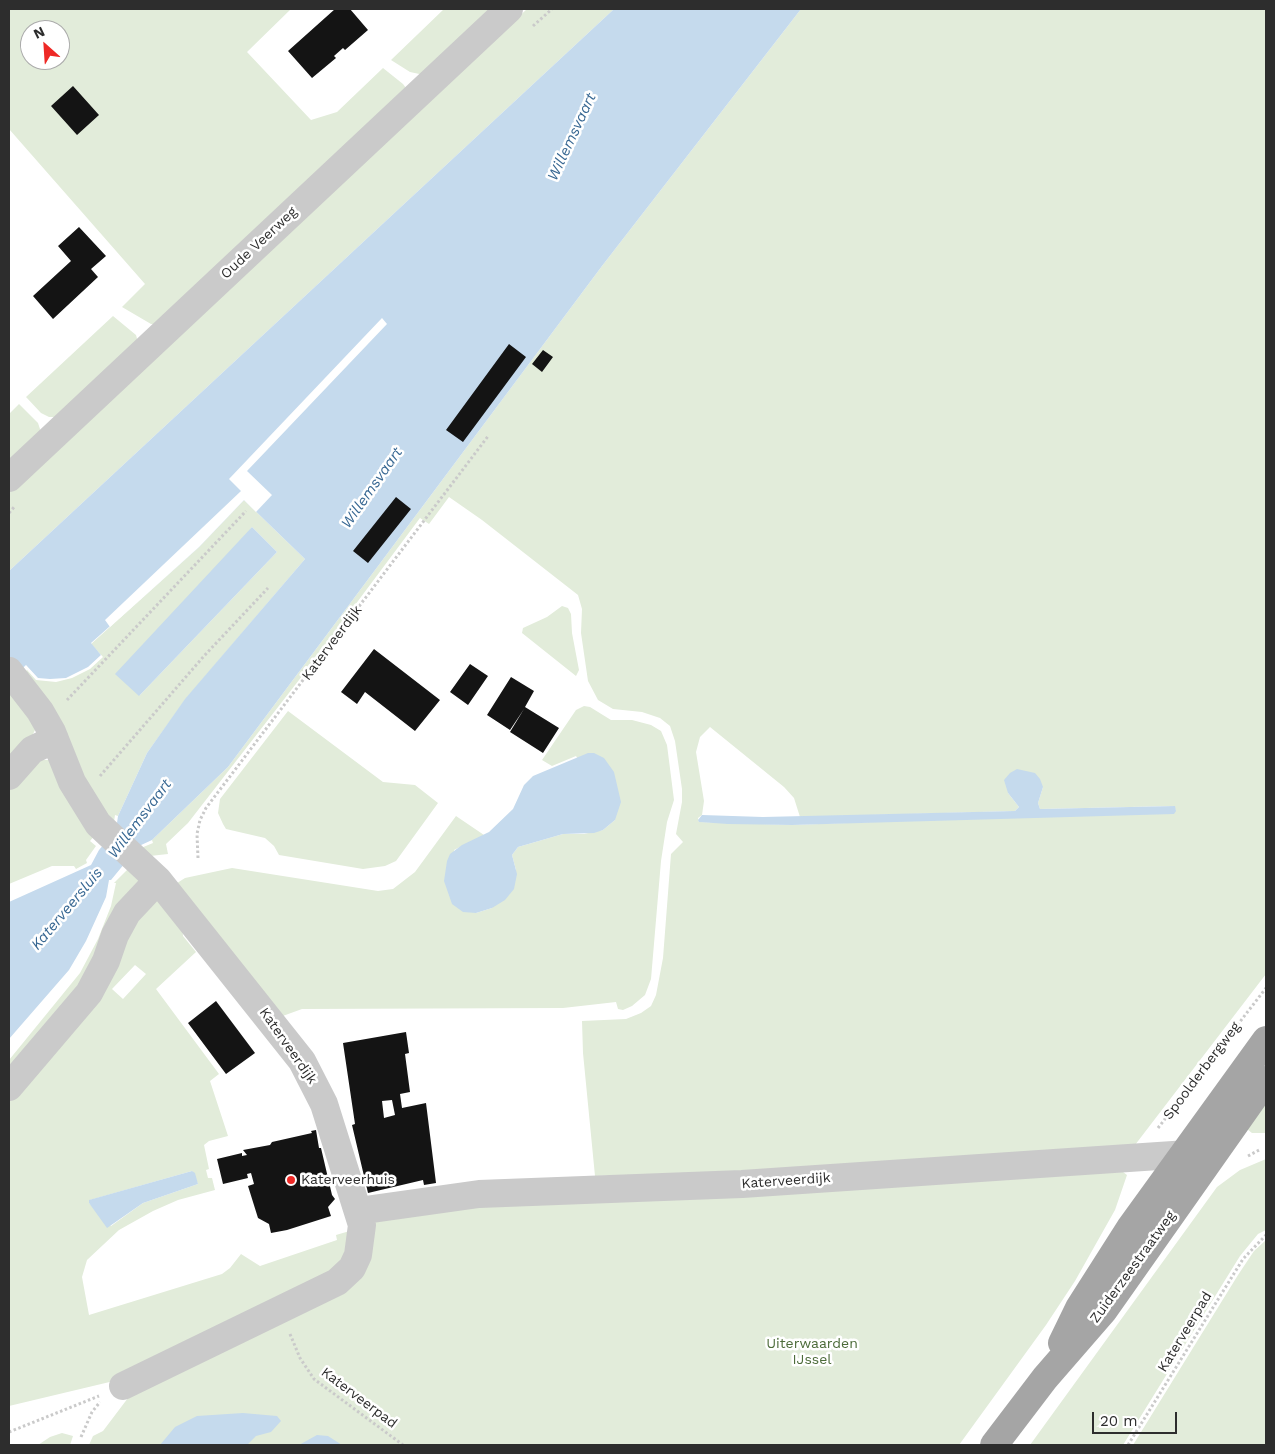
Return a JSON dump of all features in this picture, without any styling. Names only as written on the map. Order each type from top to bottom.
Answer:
[{"type":"main road","points":[[1181,1155],[1266,1040]]},
{"type":"main road","points":[[1214,1152],[1266,1080]]},
{"type":"main road","name":"Zuiderzeestraatweg","points":[[994,1445],[1044,1378],[1104,1310],[1214,1152]]},
{"type":"main road","name":"Zuiderzeestraatweg","points":[[1044,1378],[1080,1308],[1130,1228],[1181,1155]]},
{"type":"street","name":"Oude Veerweg","points":[[9,478],[509,9]]},
{"type":"street","name":"Katerveerdijk","points":[[14,677],[40,711],[55,739],[79,795],[107,834],[158,880],[302,1061],[324,1104],[362,1225],[358,1255],[352,1268],[337,1282],[123,1386]]},
{"type":"street","points":[[9,776],[32,750],[55,739]]},
{"type":"street","points":[[9,1088],[89,993],[106,961],[126,912],[158,880]]},
{"type":"street","name":"Katerveerdijk","points":[[358,1211],[479,1194],[742,1184],[1214,1152]]},
{"type":"path","name":"Katerveerdijk","points":[[198,858],[197,834],[200,820],[206,808],[489,436]]},
{"type":"path","points":[[40,711],[51,702],[65,702],[246,511]]},
{"type":"path","points":[[79,795],[93,785],[204,656],[268,588]]},
{"type":"path","name":"Spoolderbergweg","points":[[1141,1156],[1152,1136],[1266,988]]},
{"type":"path","points":[[1261,1148],[1266,1149]]},
{"type":"path","name":"Katerveerpad","points":[[1128,1445],[1243,1259],[1266,1235]]},
{"type":"path","name":"Katerveerpad","points":[[280,1310],[300,1358],[314,1379],[403,1445]]},
{"type":"path","points":[[9,1432],[123,1386]]},
{"type":"path","points":[[81,1437],[92,1412],[101,1401],[123,1386]]},
{"type":"green space","points":[[9,9],[291,9],[247,52],[311,120],[337,112],[383,68],[403,84],[406,88],[157,324],[151,324],[122,307],[145,284],[9,129]]},
{"type":"green space","points":[[444,9],[495,9],[424,75],[410,72],[391,60]]},
{"type":"green space","points":[[527,9],[614,9],[9,571],[9,492]]},
{"type":"green space","points":[[801,9],[1266,9],[1266,974],[1135,1145],[915,1166],[595,1176],[583,1053],[582,1021],[626,1019],[641,1013],[651,1006],[656,995],[663,958],[671,854],[683,842],[676,834],[682,802],[682,789],[675,741],[670,726],[660,718],[642,712],[613,709],[598,700],[588,681],[581,633],[582,609],[578,595],[482,520],[449,497],[429,524],[420,518],[299,680],[188,823],[166,844],[168,854],[150,856],[141,848],[153,843],[152,840],[228,767],[602,266]],"holes":[[[710,727],[784,787],[794,798],[800,817],[1015,811],[1019,807],[1008,793],[1043,787],[1038,803],[1040,809],[1174,806],[1176,811],[792,825],[699,822],[698,818],[702,815],[704,801],[696,752],[700,737]]]},
{"type":"green space","points":[[113,316],[136,335],[138,342],[57,417],[49,417],[41,413],[26,397]]},
{"type":"green space","points":[[19,404],[38,423],[41,432],[9,462],[9,414]]},
{"type":"green space","points":[[244,500],[305,559],[185,700],[147,753],[118,816],[115,815],[113,829],[22,675],[27,670],[36,680],[56,682],[72,678],[90,669],[103,657],[91,644],[199,547]],"holes":[[[252,527],[277,552],[139,696]]]},
{"type":"green space","points":[[562,606],[568,608],[571,614],[572,633],[579,670],[576,676],[522,633],[523,628],[547,617]]},
{"type":"green space","points":[[9,692],[36,728],[31,738],[9,765]]},
{"type":"green space","points":[[584,706],[590,707],[611,720],[632,720],[651,725],[661,731],[667,745],[674,800],[667,822],[661,861],[651,979],[645,995],[632,1006],[623,1010],[618,1009],[616,1002],[563,1008],[302,1009],[280,1017],[174,885],[185,878],[232,868],[378,891],[393,889],[415,872],[456,816],[484,835],[454,850],[476,913],[492,908],[516,870],[512,855],[518,847],[563,834],[584,834],[603,830],[615,820],[576,756],[552,766],[542,760],[576,710]]},
{"type":"green space","points":[[288,711],[383,782],[415,785],[438,803],[396,861],[385,866],[363,869],[279,855],[274,846],[265,838],[226,829],[218,813],[220,799]]},
{"type":"green space","points":[[42,760],[49,760],[95,835],[90,841],[96,846],[86,860],[87,863],[76,869],[74,866],[52,866],[9,884],[9,785],[23,770]]},
{"type":"green space","points":[[131,866],[142,876],[100,957],[9,1078],[9,1060],[80,973],[98,939],[111,906],[116,883],[114,883]]},
{"type":"green space","points":[[160,901],[182,925],[183,936],[196,952],[156,989],[219,1074],[210,1081],[228,1136],[209,1141],[204,1145],[209,1169],[206,1170],[208,1178],[212,1178],[215,1190],[178,1200],[153,1211],[119,1230],[87,1260],[82,1277],[89,1315],[222,1274],[230,1268],[241,1254],[260,1266],[337,1240],[336,1235],[353,1230],[339,1267],[118,1380],[9,1406],[9,1097],[144,902]],"holes":[[[135,965],[146,974],[123,999],[112,989]],[[192,1171],[198,1184],[143,1203],[111,1226],[89,1203],[90,1200]]]},
{"type":"green space","points":[[1266,1093],[1266,1133],[1252,1133],[1243,1126]]},
{"type":"green space","points":[[1266,1159],[1266,1230],[1258,1234],[1240,1256],[1123,1445],[1030,1445],[1217,1187],[1240,1170]]},
{"type":"green space","name":"Uiterwaarden IJssel","points":[[1123,1172],[1127,1175],[1115,1210],[1075,1281],[1046,1325],[959,1445],[89,1445],[93,1436],[103,1431],[131,1394],[334,1290],[374,1223],[379,1219],[439,1209]]},
{"type":"green space","points":[[1266,1240],[1266,1445],[1133,1445],[1238,1275],[1254,1251]]},
{"type":"green space","points":[[62,1433],[73,1436],[70,1445],[38,1445],[50,1437]]},
{"type":"water","points":[[614,9],[801,9],[602,266],[228,767],[152,840],[139,846],[109,880],[106,897],[86,941],[69,970],[9,1039],[9,902],[91,865],[99,850],[116,830],[118,816],[147,753],[185,699],[305,559],[244,500],[199,547],[91,643],[101,655],[88,667],[66,678],[50,679],[38,678],[26,665],[9,681],[9,571]]},
{"type":"water","points":[[252,527],[277,552],[139,696],[115,674]]},
{"type":"water","points":[[588,753],[594,753],[604,758],[614,772],[621,802],[615,820],[603,830],[594,833],[563,834],[518,847],[512,855],[517,874],[514,889],[505,900],[492,908],[476,913],[463,912],[452,904],[444,881],[450,854],[462,845],[489,832],[513,809],[524,785],[533,776]]},
{"type":"water","points":[[1017,769],[1035,773],[1040,779],[1043,787],[1038,803],[1040,809],[1175,806],[1176,811],[1174,814],[792,825],[728,824],[699,822],[698,820],[702,815],[763,817],[1015,811],[1019,807],[1008,793],[1004,780]]},
{"type":"water","points":[[192,1171],[195,1173],[198,1184],[143,1203],[107,1228],[89,1203],[89,1200]]},
{"type":"water","points":[[243,1413],[277,1416],[281,1421],[271,1432],[256,1436],[247,1445],[160,1445],[175,1427],[197,1416]]},
{"type":"water","points":[[317,1435],[328,1436],[342,1445],[299,1445]]},
{"type":"pier","points":[[382,318],[387,324],[247,471],[272,495],[256,512],[244,500],[199,547],[110,627],[105,620],[241,491],[229,479]]},
{"type":"building","points":[[335,9],[350,9],[368,30],[345,50],[343,48],[334,56],[336,58],[312,78],[288,51]]},
{"type":"building","points":[[73,86],[99,115],[77,135],[51,106]]},
{"type":"building","points":[[79,227],[106,256],[91,269],[98,277],[53,319],[33,296],[71,261],[58,246]]},
{"type":"building","points":[[509,344],[526,357],[463,442],[446,430]]},
{"type":"building","points":[[543,350],[553,357],[542,372],[532,364]]},
{"type":"building","points":[[396,497],[411,509],[368,563],[353,551]]},
{"type":"building","points":[[374,649],[440,700],[415,731],[365,692],[357,704],[341,692]]},
{"type":"building","points":[[470,664],[488,676],[468,705],[450,692]]},
{"type":"building","points":[[511,677],[534,691],[525,707],[559,728],[543,753],[510,732],[524,709],[510,730],[487,715]]},
{"type":"building","points":[[216,1001],[255,1053],[226,1074],[188,1023]]},
{"type":"building","points":[[406,1032],[409,1053],[405,1054],[410,1092],[400,1094],[402,1108],[426,1103],[436,1183],[424,1185],[423,1180],[368,1193],[352,1125],[355,1124],[343,1043]],"holes":[[[392,1100],[395,1115],[384,1118],[382,1101]]]},
{"type":"building","name":"Katerveerhuis","points":[[316,1130],[319,1148],[321,1148],[332,1195],[335,1199],[328,1207],[331,1216],[271,1233],[269,1224],[258,1218],[248,1186],[254,1184],[251,1173],[247,1174],[248,1178],[223,1184],[217,1159],[242,1153],[242,1156],[247,1155],[243,1150],[270,1145],[272,1142],[312,1133],[311,1131]]},
{"type":"place","name":"Katerveerhuis","points":[[291,1180]]},
{"type":"water label","name":"Willemsvaart","points":[[572,137]]},
{"type":"water label","name":"Willemsvaart","points":[[372,488]]},
{"type":"water label","name":"Willemsvaart","points":[[140,819]]},
{"type":"water label","name":"Katerveersluis","points":[[67,909]]}]
